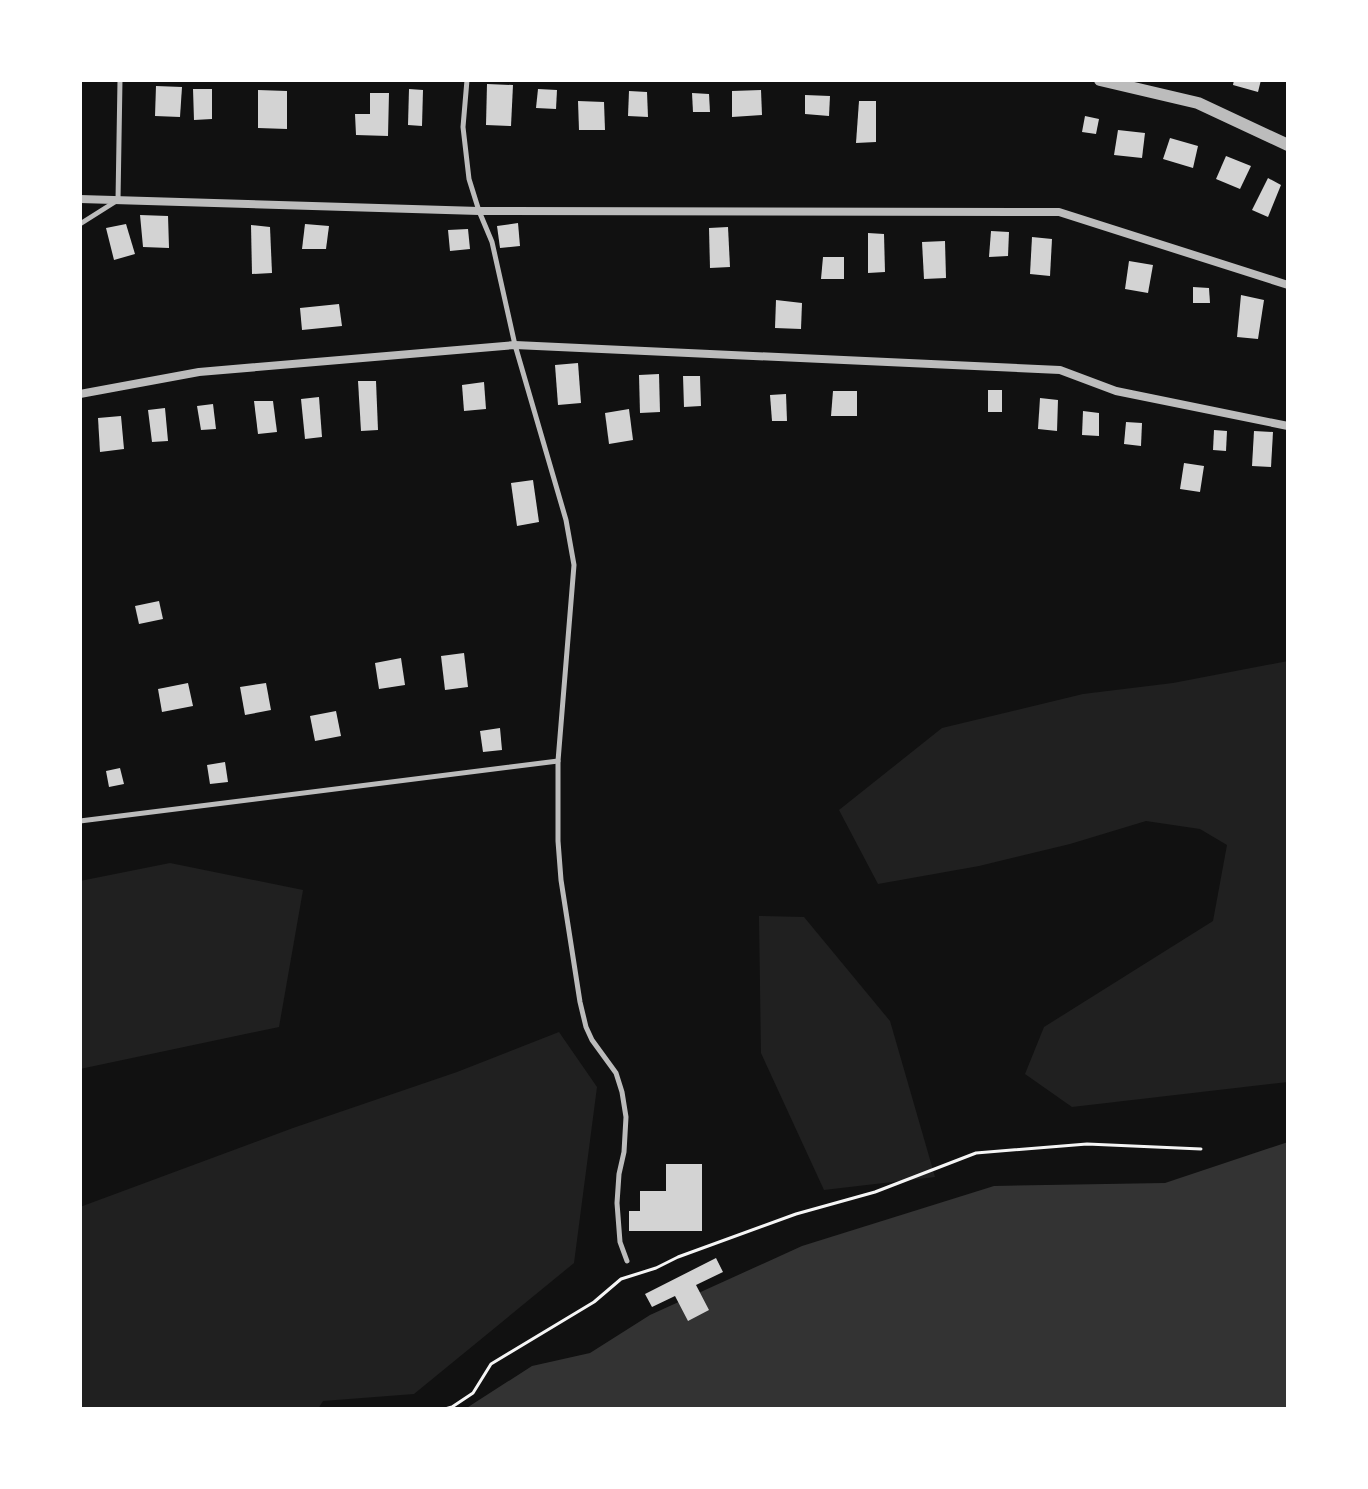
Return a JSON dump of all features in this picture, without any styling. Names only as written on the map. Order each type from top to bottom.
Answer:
[{"type":"street","points":[[1100,80],[1198,103],[1288,145]]},
{"type":"street","points":[[80,199],[479,211],[1059,212],[1288,285]]},
{"type":"street","points":[[80,394],[199,372],[515,345],[1060,370],[1116,391],[1288,426]]},
{"type":"lane","points":[[80,224],[118,200],[120,80]]},
{"type":"lane","points":[[467,80],[463,127],[469,179],[492,242],[515,345],[566,520],[574,565],[558,761],[558,841],[586,1027],[616,1073],[622,1092],[626,1117],[617,1203],[620,1242],[627,1261]]},
{"type":"lane","points":[[80,821],[558,761]]},
{"type":"path","points":[[445,1409],[473,1393],[491,1364],[594,1302],[621,1279],[796,1214],[875,1192],[976,1153],[1087,1144],[1201,1149]]},
{"type":"shaded area","points":[[1288,661],[1288,1082],[1072,1107],[1025,1074],[1044,1027],[1213,921],[1227,845],[1200,829],[1146,821],[1070,844],[979,866],[878,884],[839,810],[942,728],[1083,694],[1173,683]]},
{"type":"shaded area","points":[[170,863],[303,890],[279,1027],[80,1069],[80,881]]},
{"type":"shaded area","points":[[759,916],[804,917],[890,1021],[935,1177],[824,1190],[761,1053]]},
{"type":"shaded area","points":[[559,1032],[597,1087],[574,1263],[414,1394],[323,1401],[318,1409],[80,1409],[80,1207],[293,1128],[457,1072]]},
{"type":"shaded area","points":[[1288,1142],[1288,1409],[465,1409],[532,1366],[590,1353],[650,1315],[802,1246],[994,1186],[1165,1183]]},
{"type":"building","points":[[1234,80],[1261,80],[1258,92],[1233,85]]},
{"type":"building","points":[[487,84],[513,85],[511,126],[486,125]]},
{"type":"building","points":[[156,86],[182,87],[180,117],[155,116]]},
{"type":"building","points":[[193,89],[212,89],[212,119],[194,120]]},
{"type":"building","points":[[409,89],[423,90],[422,126],[408,125]]},
{"type":"building","points":[[538,89],[557,90],[556,109],[536,108]]},
{"type":"building","points":[[258,90],[287,91],[287,129],[258,128]]},
{"type":"building","points":[[761,90],[762,115],[732,117],[732,91]]},
{"type":"building","points":[[629,91],[647,92],[648,117],[628,116]]},
{"type":"building","points":[[370,93],[389,93],[388,136],[356,135],[355,114],[370,114]]},
{"type":"building","points":[[692,93],[709,94],[710,112],[693,112]]},
{"type":"building","points":[[805,95],[830,96],[829,116],[805,114]]},
{"type":"building","points":[[578,101],[604,102],[605,130],[579,130]]},
{"type":"building","points":[[859,101],[876,101],[876,142],[856,143]]},
{"type":"building","points":[[1085,116],[1099,119],[1096,134],[1082,132]]},
{"type":"building","points":[[1118,130],[1145,133],[1142,158],[1114,155]]},
{"type":"building","points":[[1170,138],[1198,146],[1193,168],[1163,159]]},
{"type":"building","points":[[1226,156],[1251,166],[1240,189],[1216,179]]},
{"type":"building","points":[[1268,178],[1281,185],[1268,217],[1252,210]]},
{"type":"building","points":[[140,215],[168,216],[169,248],[143,247]]},
{"type":"building","points":[[518,223],[520,246],[500,248],[497,226]]},
{"type":"building","points":[[126,224],[135,254],[114,260],[106,228]]},
{"type":"building","points":[[305,224],[329,226],[326,249],[302,249]]},
{"type":"building","points":[[251,225],[270,227],[272,273],[252,274]]},
{"type":"building","points":[[728,227],[730,267],[710,268],[709,228]]},
{"type":"building","points":[[468,229],[470,249],[450,251],[448,230]]},
{"type":"building","points":[[991,231],[1009,232],[1008,256],[989,257]]},
{"type":"building","points":[[868,233],[884,234],[885,272],[868,273]]},
{"type":"building","points":[[1032,237],[1052,239],[1050,276],[1030,274]]},
{"type":"building","points":[[945,241],[946,278],[924,279],[922,242]]},
{"type":"building","points":[[823,257],[844,257],[844,279],[821,279]]},
{"type":"building","points":[[1129,261],[1153,265],[1148,293],[1125,289]]},
{"type":"building","points":[[1193,287],[1209,288],[1210,303],[1193,303]]},
{"type":"building","points":[[1241,295],[1264,300],[1258,339],[1237,337]]},
{"type":"building","points":[[776,300],[802,303],[801,329],[775,328]]},
{"type":"building","points":[[339,304],[342,326],[302,330],[300,308]]},
{"type":"building","points":[[578,363],[581,403],[558,405],[555,365]]},
{"type":"building","points":[[659,374],[660,412],[640,413],[639,375]]},
{"type":"building","points":[[683,376],[700,376],[701,406],[684,407]]},
{"type":"building","points":[[358,381],[376,381],[378,430],[361,431]]},
{"type":"building","points":[[484,382],[486,409],[464,411],[462,385]]},
{"type":"building","points":[[988,390],[1002,390],[1002,412],[988,412]]},
{"type":"building","points":[[833,391],[857,391],[857,416],[831,416]]},
{"type":"building","points":[[786,394],[787,421],[772,421],[770,395]]},
{"type":"building","points":[[319,397],[322,437],[305,439],[301,399]]},
{"type":"building","points":[[1040,398],[1058,400],[1057,431],[1038,429]]},
{"type":"building","points":[[254,401],[273,401],[277,432],[258,434]]},
{"type":"building","points":[[213,404],[216,429],[201,430],[197,406]]},
{"type":"building","points":[[165,408],[168,441],[152,442],[148,410]]},
{"type":"building","points":[[629,409],[633,440],[609,444],[605,413]]},
{"type":"building","points":[[1083,411],[1099,413],[1099,436],[1082,435]]},
{"type":"building","points":[[121,416],[124,449],[100,452],[98,418]]},
{"type":"building","points":[[1126,422],[1142,423],[1141,446],[1124,444]]},
{"type":"building","points":[[1214,430],[1227,431],[1226,451],[1213,450]]},
{"type":"building","points":[[1254,431],[1273,432],[1271,467],[1252,466]]},
{"type":"building","points":[[1184,463],[1204,466],[1200,492],[1180,489]]},
{"type":"building","points":[[533,480],[539,522],[517,526],[511,483]]},
{"type":"building","points":[[159,601],[163,619],[139,624],[135,606]]},
{"type":"building","points":[[464,653],[468,687],[445,690],[441,656]]},
{"type":"building","points":[[401,658],[405,685],[379,689],[375,663]]},
{"type":"building","points":[[188,683],[193,706],[162,712],[158,689]]},
{"type":"building","points":[[266,683],[271,710],[245,715],[240,687]]},
{"type":"building","points":[[336,711],[341,736],[315,741],[310,716]]},
{"type":"building","points":[[500,728],[502,750],[483,752],[480,731]]},
{"type":"building","points":[[225,762],[228,782],[210,784],[207,765]]},
{"type":"building","points":[[120,768],[124,784],[109,787],[106,771]]},
{"type":"building","points":[[666,1164],[702,1164],[702,1231],[629,1231],[629,1211],[640,1211],[640,1191],[666,1191]]},
{"type":"building","points":[[716,1258],[723,1272],[696,1285],[709,1310],[688,1321],[675,1296],[652,1307],[645,1294]]}]
